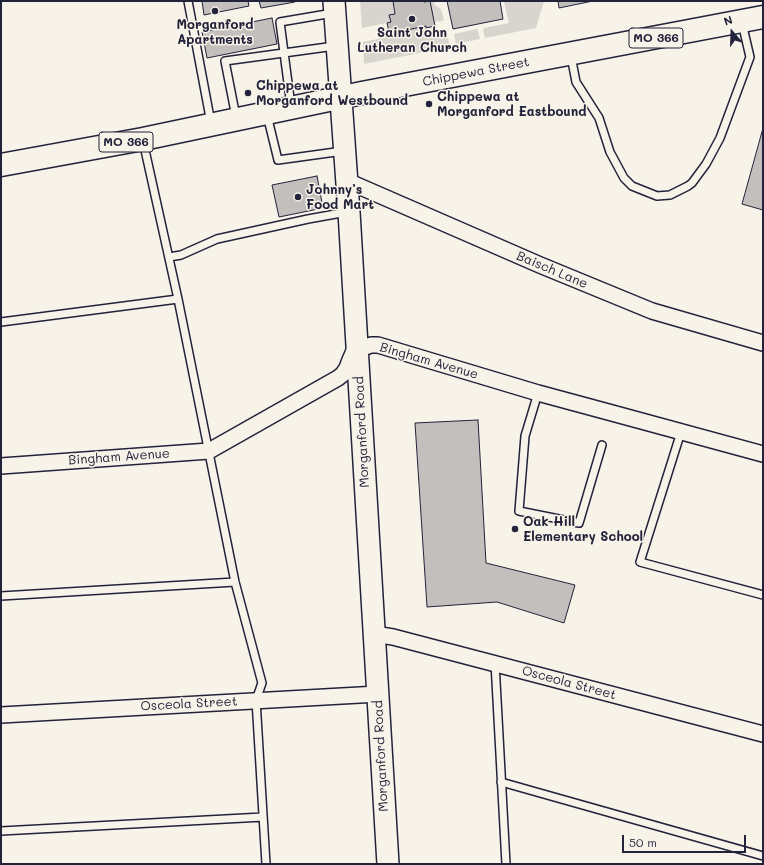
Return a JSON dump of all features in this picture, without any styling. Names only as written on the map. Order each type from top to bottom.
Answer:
[{"type":"main road","name":"Chippewa Street","points":[[1,165],[763,17]]},
{"type":"street","name":"Morganford Road","points":[[334,7],[342,98],[388,864]]},
{"type":"street","name":"Baisch Lane","points":[[347,181],[540,265],[652,311],[763,343]]},
{"type":"street","name":"Bingham Avenue","points":[[1,466],[208,451],[338,378],[347,368],[353,353],[357,350],[372,345],[378,345],[538,393],[763,454]]},
{"type":"street","name":"Osceola Street","points":[[374,634],[394,637],[763,734]]},
{"type":"street","name":"Osceola Street","points":[[1,715],[378,694]]},
{"type":"lane","points":[[188,1],[212,125]]},
{"type":"lane","points":[[292,108],[280,22],[334,7]]},
{"type":"lane","points":[[570,54],[576,82],[599,118],[610,152],[624,178],[632,186],[657,196],[670,195],[692,184],[706,164],[720,138],[750,57],[742,21]]},
{"type":"lane","points":[[236,120],[225,61],[337,45]]},
{"type":"lane","points":[[266,113],[278,160],[345,150]]},
{"type":"lane","points":[[142,138],[178,299],[235,582],[262,683],[256,700],[266,864]]},
{"type":"lane","points":[[169,257],[182,255],[217,239],[308,219],[349,212]]},
{"type":"lane","points":[[1,322],[178,299]]},
{"type":"lane","points":[[538,393],[525,436],[519,511],[579,523],[602,445]]},
{"type":"lane","points":[[681,432],[640,562],[763,595]]},
{"type":"lane","points":[[1,596],[235,582]]},
{"type":"lane","points":[[495,663],[506,864]]},
{"type":"lane","points":[[501,782],[763,856]]},
{"type":"lane","points":[[1,831],[263,817]]},
{"type":"shaded area","points":[[360,1],[393,1],[395,14],[390,16],[391,22],[362,28]]},
{"type":"shaded area","points":[[430,1],[434,1],[435,5],[441,9],[444,20],[434,23]]},
{"type":"shaded area","points":[[505,1],[544,1],[536,28],[485,38],[484,28],[509,23]]},
{"type":"shaded area","points":[[426,26],[427,33],[438,31],[440,39],[448,38],[450,47],[364,64],[363,42],[402,34],[402,31]]},
{"type":"shaded area","points":[[477,29],[480,39],[456,44],[454,34]]},
{"type":"building","name":"Morganford Apartments","points":[[202,1],[248,1],[249,6],[204,15]]},
{"type":"building","name":"Morganford Apartments","points":[[259,1],[295,1],[295,2],[261,8]]},
{"type":"building","name":"Saint John Lutheran Church","points":[[393,1],[430,1],[435,26],[426,28],[426,26],[402,31],[403,33],[390,36],[387,23],[391,22],[389,15],[395,14]]},
{"type":"building","points":[[447,1],[500,1],[503,19],[453,29]]},
{"type":"building","points":[[558,1],[593,1],[559,8]]},
{"type":"building","points":[[272,18],[277,44],[207,58],[202,32]]},
{"type":"building","points":[[763,128],[763,210],[742,204]]},
{"type":"building","name":"Johnny’s Food Mart","points":[[317,176],[323,208],[279,217],[272,185]]},
{"type":"building","points":[[478,420],[486,563],[575,585],[564,623],[497,602],[427,607],[415,423]]},
{"type":"place","name":"Morganford Apartments","points":[[215,11]]},
{"type":"place","name":"Saint John Lutheran Church","points":[[412,19]]},
{"type":"place","name":"Chippewa at Morganford Westbound","points":[[248,93]]},
{"type":"place","name":"Chippewa at Morganford Eastbound","points":[[429,104]]},
{"type":"place","name":"Johnny’s Food Mart","points":[[298,197]]},
{"type":"place","name":"Oak Hill Elementary School","points":[[515,529]]}]
